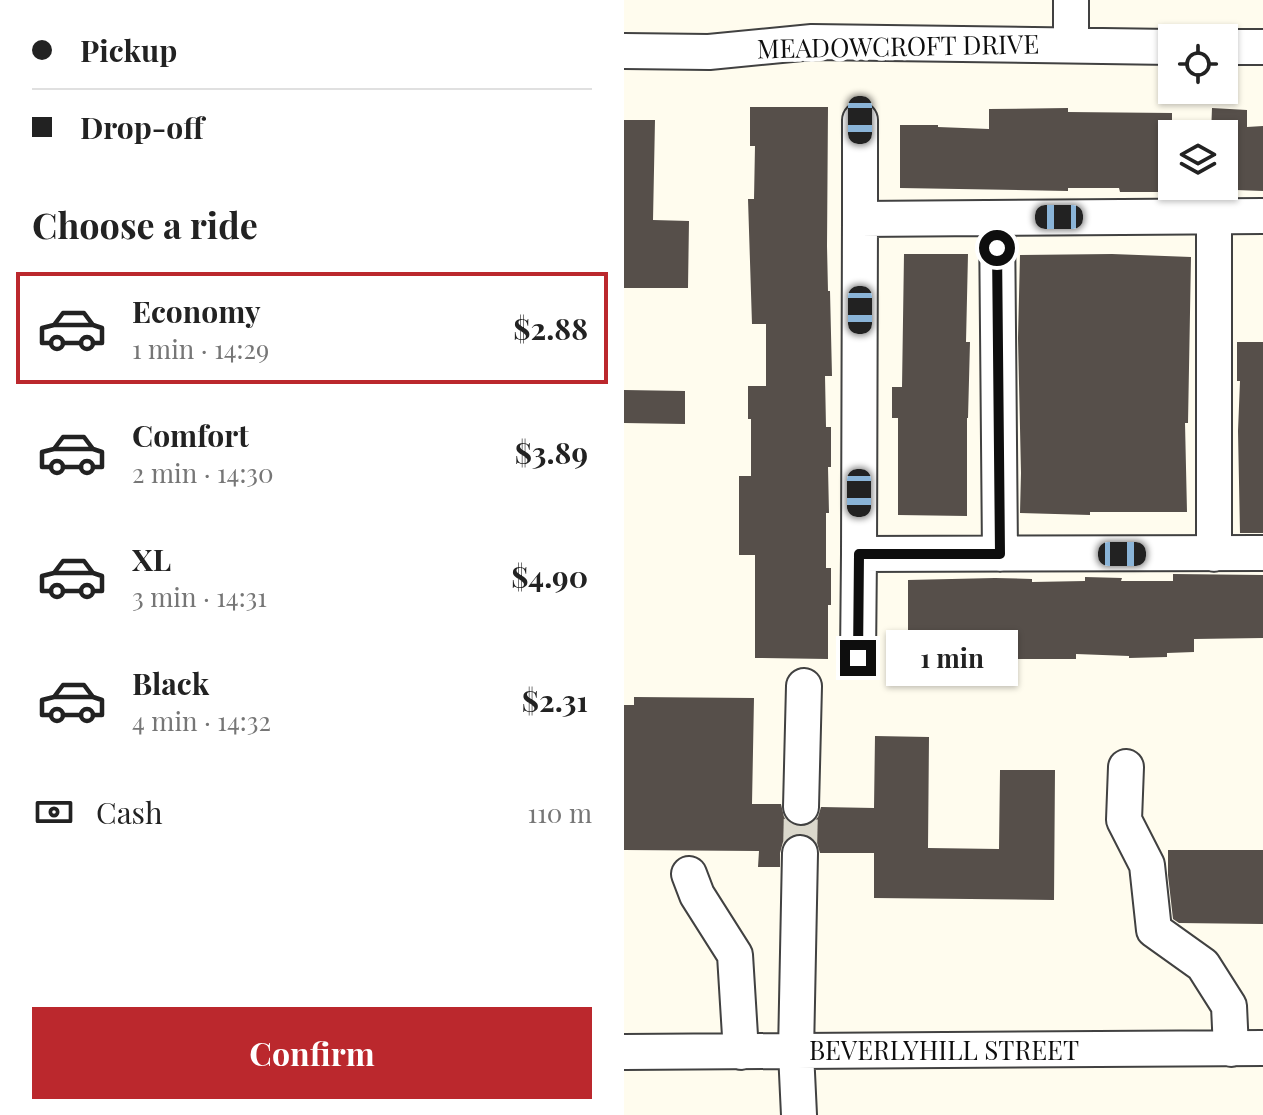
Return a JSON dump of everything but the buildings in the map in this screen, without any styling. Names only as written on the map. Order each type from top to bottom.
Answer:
[{"type":"street","points":[[1071,0],[1071,45]]},
{"type":"street","name":"MEADOWCROFT DRIVE","points":[[624,51],[709,52],[812,42],[1158,47]]},
{"type":"street","points":[[1238,47],[1263,47]]},
{"type":"street","points":[[858,658],[860,120]]},
{"type":"street","points":[[1214,216],[1214,554]]},
{"type":"street","points":[[860,219],[1263,216]]},
{"type":"street","points":[[997,218],[1000,554]]},
{"type":"street","points":[[859,554],[1263,553]]},
{"type":"street","points":[[801,807],[804,686]]},
{"type":"street","points":[[1126,767],[1124,820],[1147,865],[1154,930],[1203,965],[1229,1006],[1247,1048]]},
{"type":"street","points":[[799,1115],[796,1052],[800,853]]},
{"type":"street","points":[[689,874],[697,895],[735,955],[741,1052]]},
{"type":"street","name":"BEVERLYHILL STREET","points":[[624,1052],[1247,1048]]},
{"type":"tunnel","points":[[800,853],[801,807]]},
{"type":"route","points":[[858,658],[859,554],[1000,554],[997,248]]}]
